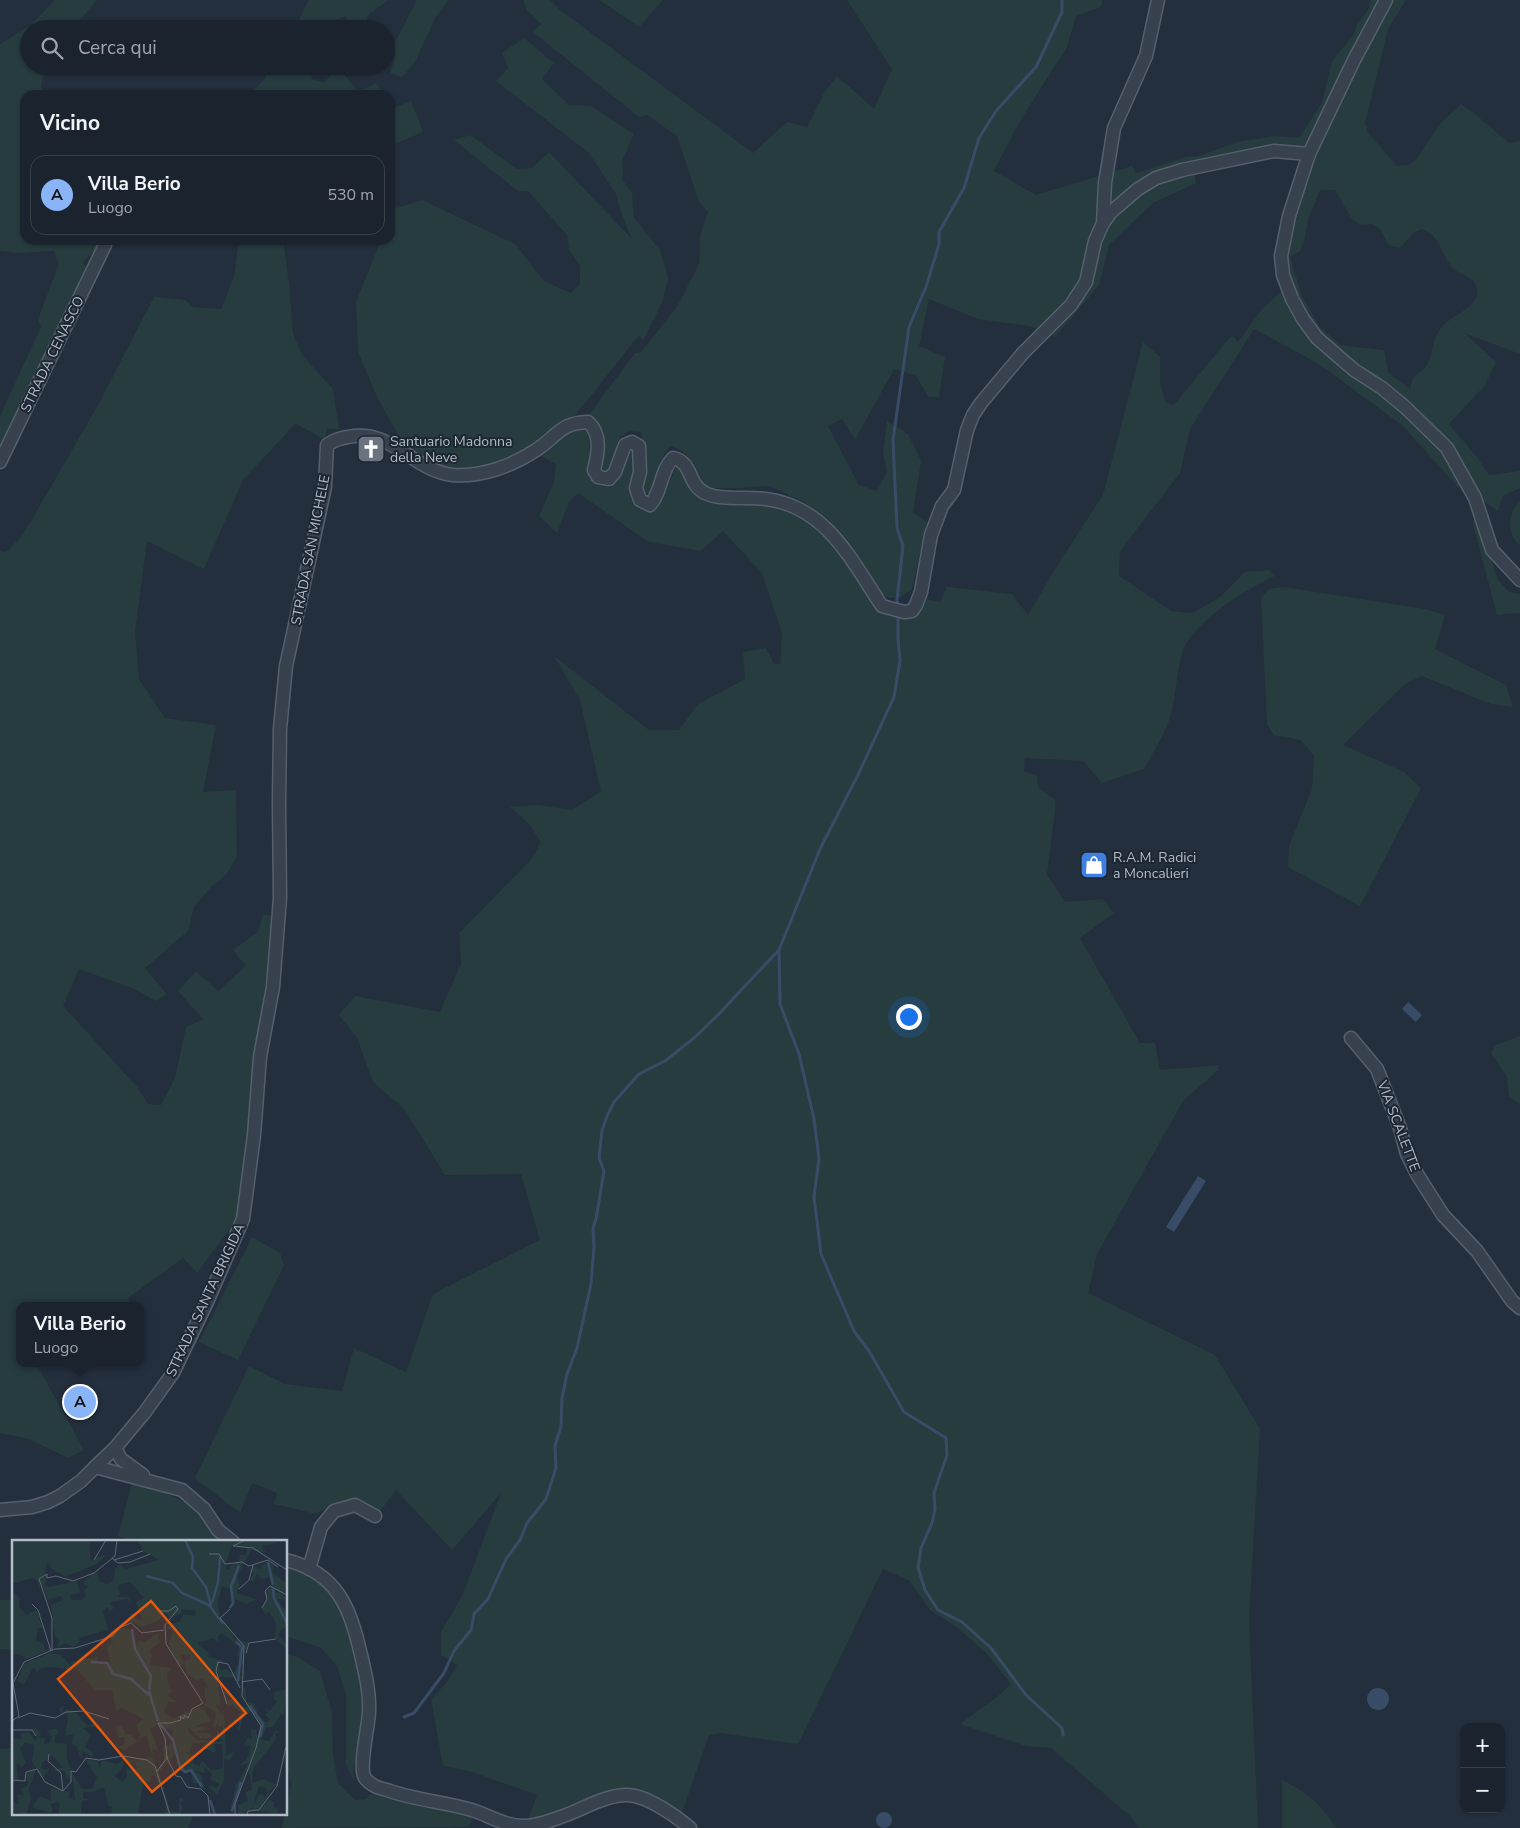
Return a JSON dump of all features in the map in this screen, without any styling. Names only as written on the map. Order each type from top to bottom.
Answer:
[{"type":"street","points":[[1103,224],[1105,182],[1114,128],[1146,56],[1158,0]]},
{"type":"street","points":[[1386,0],[1353,62],[1309,154],[1289,216],[1281,256],[1283,275],[1292,299],[1317,338],[1354,370],[1382,388],[1406,407],[1447,448],[1475,498],[1492,550],[1520,580]]},
{"type":"street","points":[[1103,224],[1116,207],[1156,178],[1182,170],[1274,151],[1309,154]]},
{"type":"street","name":"STRADA SAN MICHELE","points":[[273,987],[280,898],[280,747],[286,666],[326,487],[327,445],[332,441],[356,435],[370,436],[385,440],[424,466],[438,472],[452,475],[478,475],[507,465],[535,451],[565,426],[577,422],[588,422],[594,427],[598,440],[598,454],[594,470],[598,477],[609,479],[615,472],[625,445],[632,442],[639,446],[640,472],[636,488],[640,500],[650,505],[656,499],[667,464],[673,458],[682,460],[688,468],[692,480],[704,493],[717,496],[766,499],[801,508],[817,519],[839,542],[853,560],[882,606],[904,612],[912,610],[921,592],[931,535],[942,506],[954,490],[967,430],[973,415],[1023,353],[1072,305],[1086,282],[1095,242],[1103,224]]},
{"type":"street","name":"STRADA CENASCO","points":[[0,462],[105,245]]},
{"type":"street","name":"STRADA SANTA BRIGIDA","points":[[0,1510],[32,1507],[48,1502],[81,1480],[115,1448],[145,1412],[173,1373],[207,1302],[243,1219],[254,1135],[260,1056],[273,987]]},
{"type":"street","name":"VIA SCALETTE","points":[[1351,1038],[1377,1069],[1400,1128],[1407,1154],[1417,1174],[1443,1215],[1468,1241],[1520,1308]]},
{"type":"street","points":[[115,1448],[121,1459],[155,1484]]},
{"type":"street","points":[[95,1467],[182,1490],[204,1509],[218,1530],[230,1540]]},
{"type":"street","points":[[309,1568],[321,1527],[334,1511],[355,1505],[375,1516]]},
{"type":"street","points":[[288,1561],[309,1568],[334,1587],[343,1599],[355,1632],[366,1674],[369,1710],[362,1764],[364,1778],[374,1786],[399,1794],[473,1811],[508,1824],[526,1826],[548,1822],[608,1798],[628,1795],[645,1800],[669,1813],[690,1828]]},
{"type":"green space","points":[[55,0],[97,0],[80,20],[36,20]]},
{"type":"green space","points":[[309,0],[389,0],[369,14],[367,20],[348,20],[346,16],[336,20],[299,20]]},
{"type":"green space","points":[[417,0],[448,0],[435,18],[415,62],[402,77],[395,75],[395,42]]},
{"type":"green space","points":[[523,0],[550,0],[560,10],[753,153],[787,122],[807,127],[824,93],[837,76],[874,109],[892,69],[847,0],[1102,0],[1101,7],[1076,16],[1067,47],[1020,121],[994,171],[1036,195],[1132,166],[1136,173],[1186,157],[1199,156],[1237,142],[1275,136],[1299,138],[1322,103],[1332,61],[1354,34],[1357,25],[1368,10],[1371,0],[1380,0],[1307,148],[1141,182],[1147,192],[1159,183],[1194,172],[1196,183],[1153,203],[1109,245],[1099,285],[1055,337],[1030,326],[978,319],[929,299],[919,346],[945,357],[939,397],[929,397],[916,376],[894,369],[855,440],[842,419],[828,426],[859,485],[877,491],[887,471],[883,453],[887,421],[908,434],[921,461],[913,512],[927,522],[912,589],[901,597],[889,598],[880,593],[858,557],[828,521],[804,502],[769,486],[708,488],[696,476],[694,463],[681,450],[670,446],[661,460],[658,477],[649,493],[644,494],[646,472],[645,449],[641,432],[630,431],[620,436],[615,455],[607,472],[601,472],[588,416],[635,353],[641,352],[677,307],[699,264],[700,236],[708,212],[699,202],[677,136],[647,115],[639,117],[533,32],[541,24],[527,10]]},
{"type":"green space","points":[[599,0],[663,0],[639,27]]},
{"type":"green space","points":[[1388,0],[1406,0],[1388,29],[1365,123],[1369,134],[1397,166],[1408,165],[1417,159],[1439,125],[1461,104],[1509,143],[1520,141],[1520,354],[1464,333],[1496,362],[1485,385],[1449,424],[1477,457],[1489,475],[1520,471],[1520,488],[1503,496],[1498,511],[1482,500],[1450,445],[1320,337],[1290,284],[1285,253],[1304,178]],"holes":[[[1320,190],[1335,190],[1352,219],[1360,225],[1371,224],[1379,228],[1389,245],[1400,248],[1413,233],[1422,229],[1429,233],[1437,241],[1452,267],[1471,279],[1476,285],[1477,293],[1471,305],[1444,324],[1440,329],[1435,338],[1427,365],[1413,378],[1410,389],[1388,372],[1384,350],[1340,345],[1320,327],[1302,296],[1290,257],[1300,251],[1308,220]]]},
{"type":"green space","points":[[20,32],[20,75],[43,75],[41,86],[42,90],[20,90],[20,245],[98,245],[83,263],[87,268],[0,453],[0,416],[41,327],[38,319],[59,264],[54,251],[18,253],[0,251],[0,44]]},
{"type":"green space","points":[[524,38],[554,63],[542,79],[569,105],[591,106],[634,134],[622,161],[622,179],[632,193],[634,218],[660,250],[668,278],[662,303],[643,341],[639,336],[574,417],[562,423],[533,446],[506,461],[479,470],[440,467],[420,456],[401,440],[377,397],[358,352],[356,302],[379,245],[395,245],[395,208],[422,200],[515,244],[544,281],[571,293],[580,284],[580,266],[569,249],[567,235],[528,191],[518,191],[454,140],[470,135],[517,169],[532,168],[549,152],[632,239],[616,194],[589,153],[496,81],[508,68],[502,53]]},
{"type":"green space","points":[[267,75],[312,75],[312,79],[323,83],[332,75],[345,75],[356,90],[253,90]]},
{"type":"green space","points":[[376,83],[382,90],[362,90]]},
{"type":"green space","points":[[411,101],[423,132],[395,144],[395,107]]},
{"type":"green space","points":[[238,245],[284,245],[293,333],[302,355],[333,389],[339,429],[327,429],[325,440],[296,423],[243,480],[204,569],[147,541],[135,631],[139,679],[165,718],[216,725],[203,792],[236,790],[237,856],[227,874],[212,886],[194,907],[188,931],[145,968],[167,994],[156,1001],[134,989],[79,969],[63,1006],[138,1088],[148,1104],[161,1105],[175,1078],[186,1027],[203,1019],[178,991],[196,971],[218,991],[246,966],[233,950],[258,932],[263,915],[272,916],[266,988],[254,1054],[250,1133],[237,1219],[197,1273],[183,1258],[128,1298],[129,1302],[16,1302],[16,1367],[38,1367],[84,1450],[68,1458],[29,1439],[0,1433],[0,551],[6,552],[20,538],[31,521],[97,407],[154,297],[185,300],[193,307],[221,309],[234,277]]},
{"type":"green space","points":[[1282,291],[1298,321],[1313,343],[1342,370],[1377,392],[1412,420],[1442,451],[1465,495],[1403,426],[1319,364],[1254,329],[1190,429],[1180,473],[1120,551],[1119,576],[1171,611],[1193,613],[1220,597],[1245,572],[1270,570],[1275,576],[1250,589],[1222,608],[1208,619],[1187,642],[1180,661],[1169,721],[1144,769],[1102,783],[1083,761],[1025,758],[1024,771],[1037,776],[1038,787],[1056,801],[1047,875],[1065,902],[1103,899],[1114,913],[1080,938],[1140,1043],[1155,1043],[1160,1070],[1219,1065],[1218,1070],[1183,1101],[1097,1254],[1088,1293],[1215,1355],[1260,1429],[1249,1619],[1258,1828],[1139,1828],[1130,1816],[1051,1748],[1026,1746],[960,1724],[997,1697],[1011,1684],[988,1655],[957,1627],[930,1610],[910,1581],[883,1569],[798,1744],[720,1733],[709,1735],[681,1815],[652,1796],[627,1789],[546,1818],[527,1822],[537,1795],[469,1771],[443,1766],[431,1699],[448,1681],[457,1665],[441,1655],[441,1632],[463,1594],[501,1493],[452,1550],[396,1490],[378,1514],[366,1504],[339,1501],[316,1514],[274,1504],[277,1493],[252,1483],[240,1513],[195,1478],[249,1366],[285,1384],[342,1391],[354,1348],[406,1372],[433,1294],[540,1240],[521,1174],[445,1175],[405,1110],[373,1082],[357,1038],[339,1015],[355,996],[440,1012],[461,964],[459,933],[531,860],[541,842],[529,824],[510,807],[538,805],[571,810],[601,792],[580,700],[554,656],[649,730],[679,730],[698,704],[745,679],[743,652],[766,648],[774,664],[780,664],[782,633],[762,573],[723,531],[701,551],[649,542],[578,493],[569,502],[557,533],[539,516],[554,482],[556,464],[537,454],[566,431],[577,428],[588,432],[590,449],[589,472],[597,485],[611,488],[620,477],[632,449],[635,450],[635,470],[630,492],[639,509],[655,509],[663,499],[675,469],[679,464],[701,498],[767,503],[799,513],[831,540],[874,599],[904,607],[918,595],[923,599],[940,602],[947,587],[1012,594],[1028,615],[1103,495],[1143,342],[1160,357],[1160,384],[1166,403],[1174,405],[1230,337],[1233,336],[1238,342],[1262,309]]},
{"type":"green space","points":[[1520,502],[1520,545],[1513,536],[1510,524],[1513,512]]},
{"type":"green space","points":[[1472,520],[1478,521],[1498,580],[1509,592],[1520,594],[1520,613],[1497,615]]},
{"type":"green space","points":[[1284,587],[1425,609],[1445,615],[1435,649],[1506,685],[1513,707],[1491,704],[1422,676],[1405,684],[1343,745],[1404,772],[1421,788],[1360,906],[1288,867],[1289,846],[1312,789],[1314,756],[1301,740],[1274,735],[1267,724],[1261,598],[1269,589]]},
{"type":"green space","points":[[1520,1036],[1520,1104],[1509,1097],[1507,1077],[1491,1053],[1496,1045]]},
{"type":"green space","points":[[252,1237],[280,1253],[284,1265],[238,1360],[199,1342]]},
{"type":"green space","points":[[132,1483],[182,1500],[200,1514],[221,1540],[129,1540],[118,1536]]},
{"type":"green space","points":[[288,1567],[308,1575],[330,1591],[343,1609],[359,1675],[365,1710],[353,1770],[355,1782],[346,1765],[346,1694],[337,1666],[321,1648],[288,1637]]},
{"type":"green space","points":[[0,1600],[12,1600],[12,1650],[0,1649]]},
{"type":"green space","points":[[288,1654],[300,1658],[320,1671],[332,1713],[333,1755],[338,1783],[355,1800],[366,1799],[370,1794],[472,1818],[469,1827],[282,1828],[285,1816],[288,1816],[291,1784],[288,1768]]},
{"type":"green space","points":[[12,1748],[12,1816],[193,1816],[188,1828],[0,1828],[0,1749]]},
{"type":"green space","points":[[1282,1780],[1313,1800],[1337,1828],[1282,1828]]},
{"type":"water","points":[[1408,1002],[1422,1015],[1416,1022],[1402,1009]]},
{"type":"water","points":[[1198,1176],[1206,1181],[1174,1232],[1166,1227]]},
{"type":"water","points":[[1378,1688],[1386,1691],[1389,1699],[1386,1707],[1378,1710],[1370,1707],[1367,1699],[1370,1691]]},
{"type":"water","points":[[884,1812],[892,1820],[884,1828],[876,1820]]},
{"type":"waterway","points":[[898,608],[897,600],[903,546],[897,528],[893,440],[909,327],[926,287],[939,244],[939,232],[964,188],[979,138],[996,111],[1036,67],[1062,12],[1062,0]]},
{"type":"waterway","points":[[743,988],[779,950],[820,849],[858,775],[894,697],[900,661],[898,614]]},
{"type":"waterway","points":[[779,950],[780,1004],[799,1054],[814,1119],[819,1159],[814,1197],[821,1254],[854,1331],[869,1351],[904,1412],[946,1438],[947,1455],[934,1493],[935,1509],[932,1523],[921,1548],[918,1567],[925,1590],[938,1610],[962,1622],[991,1648],[1026,1695],[1062,1728],[1063,1735]]},
{"type":"waterway","points":[[404,1717],[414,1713],[444,1673],[454,1651],[471,1630],[474,1614],[488,1599],[506,1559],[520,1540],[527,1523],[546,1499],[556,1468],[555,1446],[561,1426],[562,1398],[567,1374],[577,1348],[591,1284],[594,1247],[593,1228],[604,1171],[599,1158],[602,1130],[608,1114],[614,1102],[639,1074],[665,1061],[694,1038],[742,989]]},
{"type":"place","name":"Santuario Madonna della Neve","points":[[371,449]]},
{"type":"place","name":"R.A.M. Radici a Moncalieri","points":[[1094,865]]},
{"type":"place","name":"Villa Berio","points":[[80,1402]]}]
